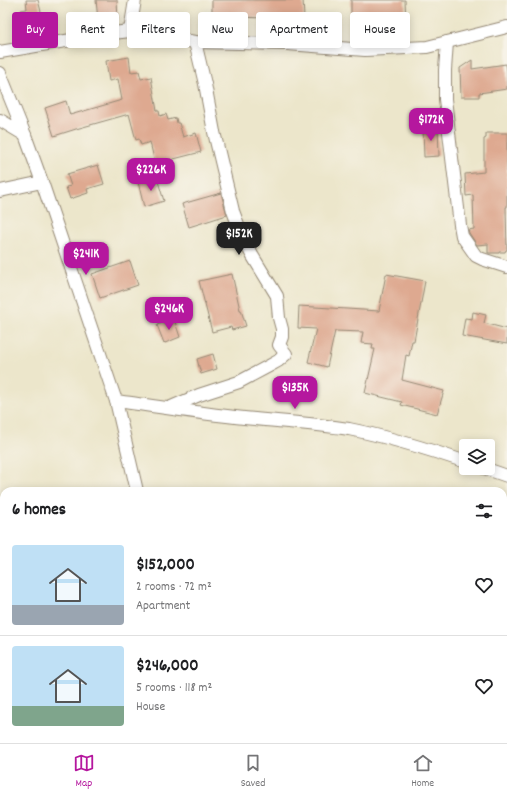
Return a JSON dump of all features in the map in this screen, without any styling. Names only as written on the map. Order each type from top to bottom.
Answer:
[{"type":"street","points":[[133,12],[135,0]]},
{"type":"street","points":[[190,41],[288,44],[365,50],[428,46],[507,27]]},
{"type":"street","points":[[0,52],[127,31]]},
{"type":"street","points":[[169,408],[199,395],[239,382],[278,361],[286,354],[279,345],[282,337],[282,329],[279,318],[277,296],[243,238],[233,211],[214,132],[195,42]]},
{"type":"street","points":[[447,42],[445,99],[462,236],[476,256],[507,267]]},
{"type":"street","points":[[0,73],[42,182],[116,401],[136,487]]},
{"type":"street","points":[[0,120],[25,135]]},
{"type":"street","points":[[0,191],[42,182]]},
{"type":"street","points":[[116,401],[349,430],[422,448],[459,460]]},
{"type":"street","points":[[495,472],[507,476]]},
{"type":"building","points":[[26,0],[38,0],[41,12],[21,12],[21,10],[27,9]]},
{"type":"building","points":[[96,0],[117,0],[118,12],[97,12]]},
{"type":"building","points":[[212,0],[303,0],[304,12],[256,12],[256,18],[248,17],[248,12],[212,12]]},
{"type":"building","points":[[351,0],[405,0],[406,12],[351,12]]},
{"type":"building","points":[[129,57],[131,72],[139,71],[141,79],[151,77],[157,111],[159,111],[160,116],[166,114],[168,120],[176,118],[183,137],[196,133],[201,152],[166,161],[168,169],[157,172],[150,142],[141,145],[139,139],[136,140],[129,114],[54,136],[45,108],[66,101],[70,115],[122,100],[118,79],[109,81],[106,61]]},
{"type":"building","points":[[472,60],[472,69],[506,64],[507,89],[479,93],[479,97],[461,97],[460,68]]},
{"type":"building","points":[[438,126],[439,156],[424,157],[423,127]]},
{"type":"building","points":[[486,133],[507,133],[507,250],[499,253],[488,253],[488,244],[477,245],[468,230],[474,229],[473,195],[466,196],[465,174],[484,172],[484,139],[486,138]]},
{"type":"building","points":[[98,165],[104,184],[87,189],[88,193],[70,199],[66,187],[71,186],[67,174]]},
{"type":"building","points":[[157,178],[164,201],[144,207],[138,182]]},
{"type":"building","points":[[221,193],[227,215],[189,227],[182,204]]},
{"type":"building","points":[[130,261],[138,285],[100,298],[92,274]]},
{"type":"building","points":[[232,274],[240,310],[246,326],[232,330],[231,327],[212,332],[199,281]]},
{"type":"building","points":[[386,274],[425,281],[414,341],[412,341],[409,356],[406,355],[402,380],[444,391],[437,414],[401,405],[402,402],[365,393],[375,349],[372,349],[373,344],[361,343],[363,332],[335,331],[327,367],[308,362],[316,329],[298,328],[299,306],[379,311]]},
{"type":"building","points":[[473,312],[486,315],[484,323],[507,329],[507,344],[462,336],[465,318],[472,319]]},
{"type":"building","points":[[174,319],[180,337],[164,343],[157,325]]},
{"type":"building","points":[[213,354],[217,369],[201,374],[197,359]]}]
